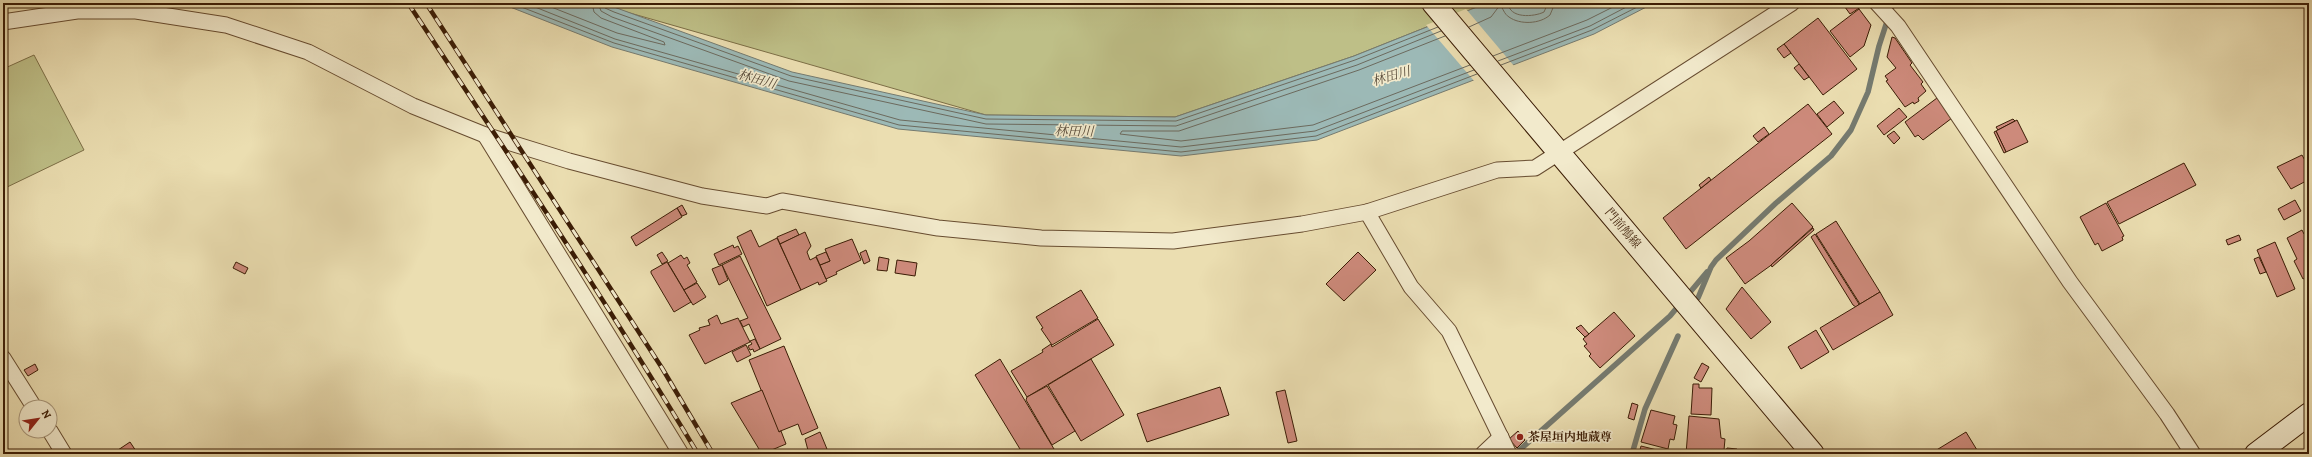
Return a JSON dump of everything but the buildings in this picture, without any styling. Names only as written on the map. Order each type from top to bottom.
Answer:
[{"type":"main road","name":"門前鵤線","points":[[1433,3],[1813,454]]},
{"type":"main road","points":[[2256,454],[2309,414]]},
{"type":"street","points":[[3,22],[76,11],[136,12],[226,25],[308,52],[413,106],[485,135],[569,161],[702,196],[767,206],[782,202],[938,228],[1041,238],[1173,241],[1302,224],[1367,212],[1497,170],[1535,168],[1556,148],[1792,3]]},
{"type":"street","points":[[1877,3],[1898,26],[2070,282],[2166,414],[2193,454]]},
{"type":"street","points":[[485,135],[681,454]]},
{"type":"street","points":[[1367,212],[1411,287],[1449,331],[1509,454]]},
{"type":"street","points":[[3,358],[29,399]]},
{"type":"street","points":[[1483,454],[1501,437]]},
{"type":"street","points":[[55,439],[64,454]]},
{"type":"green space","points":[[603,3],[1487,3],[1354,56],[1175,117],[986,115],[616,9]]},
{"type":"green space","points":[[34,55],[84,150],[3,189],[3,69]]},
{"type":"water","name":"林田川","points":[[500,3],[603,3],[792,72],[986,115],[1175,117],[1354,56],[1487,3],[1531,6],[1546,3],[1654,3],[1594,34],[1317,140],[1181,156],[898,129],[612,47]]},
{"type":"pier","points":[[1466,9],[1514,66],[1475,82],[1426,25]]},
{"type":"waterway","points":[[1698,298],[1711,267],[1716,260],[1776,203],[1831,156],[1851,130],[1868,92],[1879,46],[1893,3]]},
{"type":"waterway","points":[[1686,297],[1707,272]]},
{"type":"waterway","points":[[1515,454],[1670,316],[1680,304]]},
{"type":"waterway","points":[[1632,454],[1645,409],[1678,336]]},
{"type":"railway","points":[[408,3],[592,283],[698,454]]},
{"type":"railway","points":[[426,3],[662,368],[713,454]]},
{"type":"place","name":"茶屋垣内地蔵尊","points":[[1520,437]]}]
